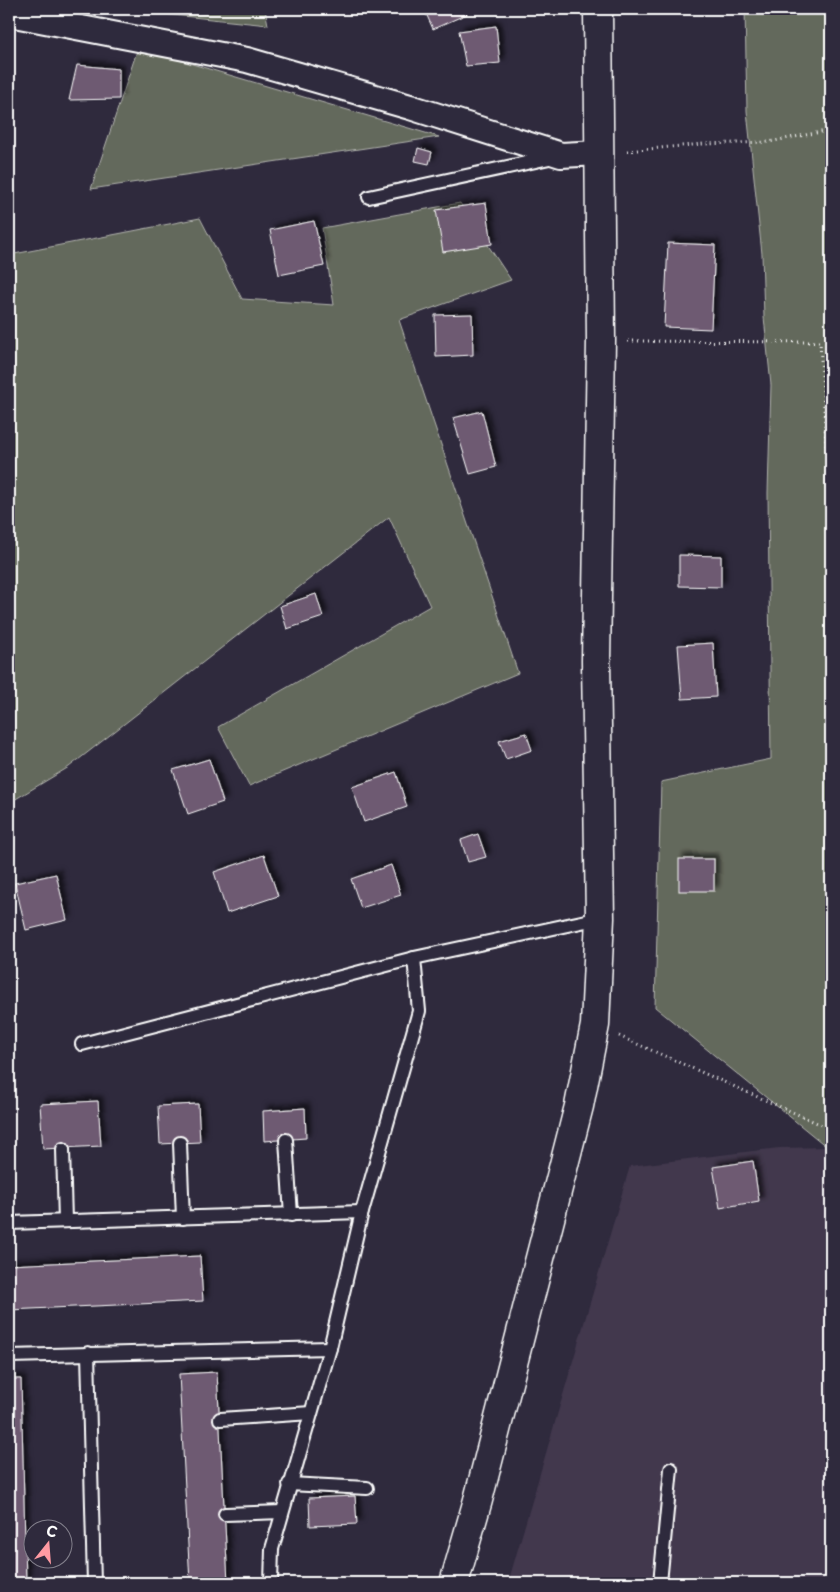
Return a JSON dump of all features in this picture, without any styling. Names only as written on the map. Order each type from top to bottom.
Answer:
[{"type":"street","points":[[454,1583],[480,1491],[579,1106],[595,1025],[600,918],[596,661],[601,340],[598,9]]},
{"type":"street","points":[[9,14],[248,60],[410,107],[562,156],[599,153]]},
{"type":"lane","points":[[369,197],[562,156]]},
{"type":"lane","points":[[82,1044],[414,958],[600,918]]},
{"type":"lane","points":[[271,1583],[272,1549],[289,1484],[330,1348],[362,1212],[419,1011],[414,958]]},
{"type":"lane","points":[[286,1140],[291,1215]]},
{"type":"lane","points":[[180,1142],[183,1218]]},
{"type":"lane","points":[[64,1149],[65,1221]]},
{"type":"lane","points":[[9,1223],[362,1212]]},
{"type":"lane","points":[[9,1356],[330,1348]]},
{"type":"lane","points":[[88,1353],[94,1583]]},
{"type":"lane","points":[[220,1419],[311,1413]]},
{"type":"lane","points":[[660,1583],[671,1469]]},
{"type":"lane","points":[[289,1484],[367,1488]]},
{"type":"lane","points":[[225,1514],[282,1512]]},
{"type":"path","points":[[599,153],[703,144],[769,142],[831,130]]},
{"type":"path","points":[[601,340],[820,342],[831,525]]},
{"type":"path","points":[[595,1025],[831,1129]]},
{"type":"shaded area","points":[[827,1147],[831,1209],[831,1583],[508,1583],[630,1166],[779,1148]]},
{"type":"green space","points":[[155,9],[265,9],[268,25],[154,13]]},
{"type":"green space","points":[[745,9],[831,9],[831,1214],[827,1147],[655,1007],[661,782],[771,759],[768,493],[771,385],[764,317],[762,254],[747,111]]},
{"type":"green space","points":[[138,48],[439,137],[91,189]]},
{"type":"green space","points":[[460,203],[511,280],[399,320],[518,673],[249,786],[218,727],[430,606],[389,517],[69,767],[9,803],[9,255],[200,218],[242,299],[334,305],[322,228]]},
{"type":"building","points":[[424,9],[464,9],[467,14],[433,29]]},
{"type":"building","points":[[496,26],[500,63],[466,66],[459,31]]},
{"type":"building","points":[[77,65],[119,69],[119,99],[69,100]]},
{"type":"building","points":[[418,148],[432,152],[429,164],[415,161]]},
{"type":"building","points":[[486,203],[492,244],[443,252],[436,210]]},
{"type":"building","points":[[314,221],[324,266],[279,275],[270,230]]},
{"type":"building","points":[[668,243],[715,245],[711,329],[664,327]]},
{"type":"building","points":[[472,314],[473,355],[436,357],[435,315]]},
{"type":"building","points":[[482,411],[496,467],[470,474],[453,418]]},
{"type":"building","points":[[679,555],[721,556],[721,587],[679,586]]},
{"type":"building","points":[[316,594],[323,617],[287,629],[280,606]]},
{"type":"building","points":[[713,643],[716,697],[682,699],[678,645]]},
{"type":"building","points":[[526,733],[532,750],[506,759],[499,741]]},
{"type":"building","points":[[209,759],[223,802],[188,814],[173,770]]},
{"type":"building","points":[[396,772],[407,807],[364,822],[352,787]]},
{"type":"building","points":[[478,834],[486,857],[468,862],[461,840]]},
{"type":"building","points":[[264,855],[278,896],[227,913],[214,872]]},
{"type":"building","points":[[679,859],[714,859],[714,891],[679,891]]},
{"type":"building","points":[[391,865],[401,895],[361,908],[351,879]]},
{"type":"building","points":[[56,874],[67,920],[26,930],[15,883]]},
{"type":"building","points":[[98,1101],[101,1146],[43,1149],[40,1104]]},
{"type":"building","points":[[198,1104],[200,1142],[160,1144],[158,1106]]},
{"type":"building","points":[[305,1108],[306,1138],[264,1141],[263,1111]]},
{"type":"building","points":[[753,1161],[759,1201],[720,1208],[713,1167]]},
{"type":"building","points":[[200,1256],[203,1301],[9,1310],[9,1265]]},
{"type":"building","points":[[217,1372],[228,1583],[190,1583],[179,1374]]},
{"type":"building","points":[[9,1379],[21,1379],[24,1520],[22,1520],[22,1570],[26,1570],[26,1583],[9,1583]]},
{"type":"building","points":[[355,1496],[357,1524],[310,1526],[309,1498]]}]
